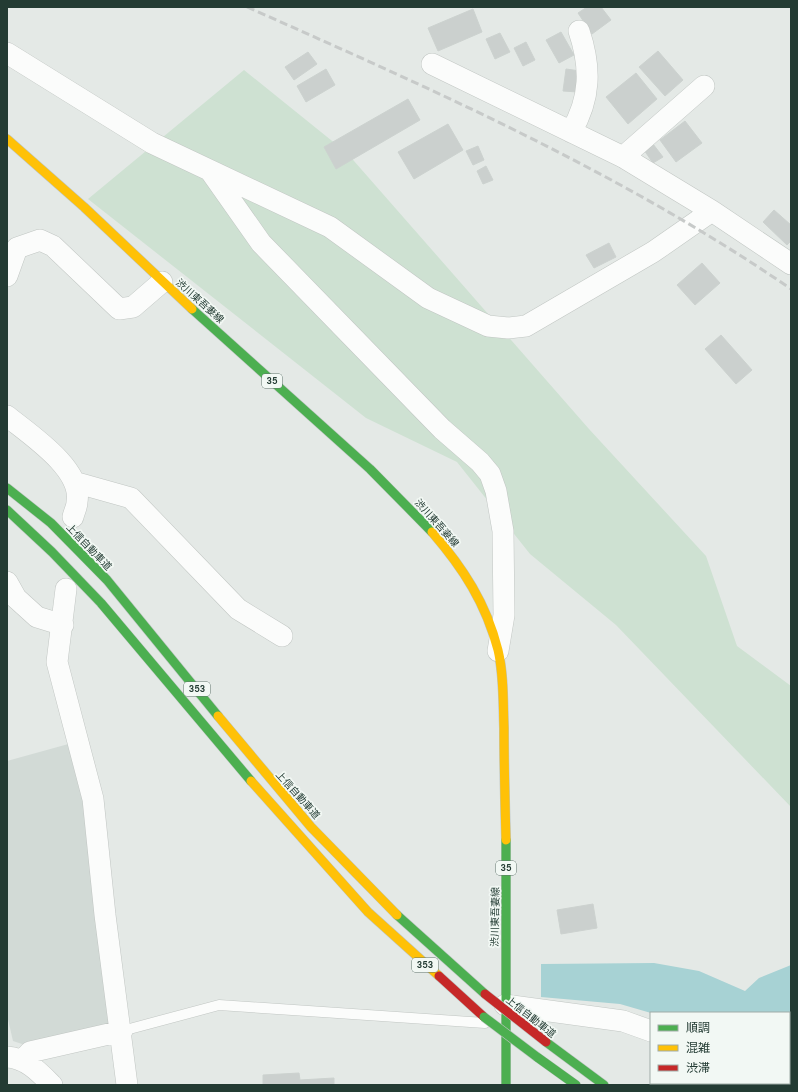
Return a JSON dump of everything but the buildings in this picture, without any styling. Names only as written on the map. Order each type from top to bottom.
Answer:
[{"type":"main road","name":"渋川東吾妻線","points":[[7,139],[84,207],[162,282],[370,469],[427,526],[452,554],[470,581],[486,614],[498,651],[503,692],[506,844],[506,1085]]},
{"type":"main road","name":"上信自動車道","points":[[7,488],[50,523],[120,595],[258,766],[378,898],[429,947],[484,994],[604,1085]]},
{"type":"main road","name":"353","points":[[7,510],[52,552],[101,604],[145,654],[265,798],[368,912],[484,1017],[576,1085]]},
{"type":"street","points":[[571,132],[580,116],[588,80],[586,51],[579,31]]},
{"type":"street","points":[[7,53],[152,143],[330,227],[428,298],[488,326],[508,328],[526,326],[652,252],[712,211]]},
{"type":"street","points":[[432,64],[623,157],[712,211],[791,264]]},
{"type":"street","points":[[623,157],[704,86]]},
{"type":"street","points":[[210,171],[261,243],[442,429],[480,462],[490,474],[496,491],[502,531],[504,615],[498,651]]},
{"type":"street","points":[[7,276],[17,248],[40,240],[53,246],[119,309],[133,307],[162,282]]},
{"type":"street","points":[[7,416],[59,458],[74,482],[78,500],[73,516]]},
{"type":"street","points":[[74,482],[130,498],[238,609],[282,636]]},
{"type":"street","points":[[7,582],[16,598],[37,617],[62,625]]},
{"type":"street","points":[[66,589],[57,662],[93,799],[105,914],[122,1031],[127,1085]]},
{"type":"street","points":[[505,1014],[623,1021],[650,1031]]},
{"type":"street","points":[[11,1058],[30,1052],[122,1031]]},
{"type":"street","points":[[11,1058],[33,1067],[52,1085]]},
{"type":"lane","points":[[122,1031],[219,1005],[505,1014]]},
{"type":"shaded area","points":[[72,743],[89,801],[111,1027],[25,1045],[13,1041],[7,1015],[7,761]]},
{"type":"green space","points":[[244,70],[347,153],[589,429],[706,556],[737,646],[791,686],[791,807],[616,625],[530,554],[457,462],[366,418],[88,199]]},
{"type":"water","points":[[654,963],[699,971],[745,991],[759,978],[791,965],[791,1072],[790,1012],[650,1013],[620,1004],[541,997],[541,964]]},
{"type":"railway","points":[[247,7],[457,102],[594,171],[727,247],[791,289]]},
{"type":"traffic: fast","points":[[192,309],[370,469],[432,532]]},
{"type":"traffic: fast","points":[[7,488],[51,523],[107,580],[218,716]]},
{"type":"traffic: fast","points":[[7,510],[52,552],[101,603],[251,781]]},
{"type":"traffic: fast","points":[[506,840],[506,1085]]},
{"type":"traffic: fast","points":[[397,915],[485,994]]},
{"type":"traffic: fast","points":[[484,1017],[537,1057]]},
{"type":"traffic: fast","points":[[546,1042],[604,1085]]},
{"type":"traffic: fast","points":[[537,1057],[576,1085]]},
{"type":"traffic: slow","points":[[7,139],[84,207],[192,309]]},
{"type":"traffic: slow","points":[[432,532],[454,559],[472,587],[487,617],[498,650],[503,689],[506,840]]},
{"type":"traffic: slow","points":[[218,716],[311,827],[397,915]]},
{"type":"traffic: slow","points":[[251,781],[368,912],[439,976]]},
{"type":"traffic: jam","points":[[439,976],[484,1017]]},
{"type":"traffic: jam","points":[[485,994],[546,1042]]}]
